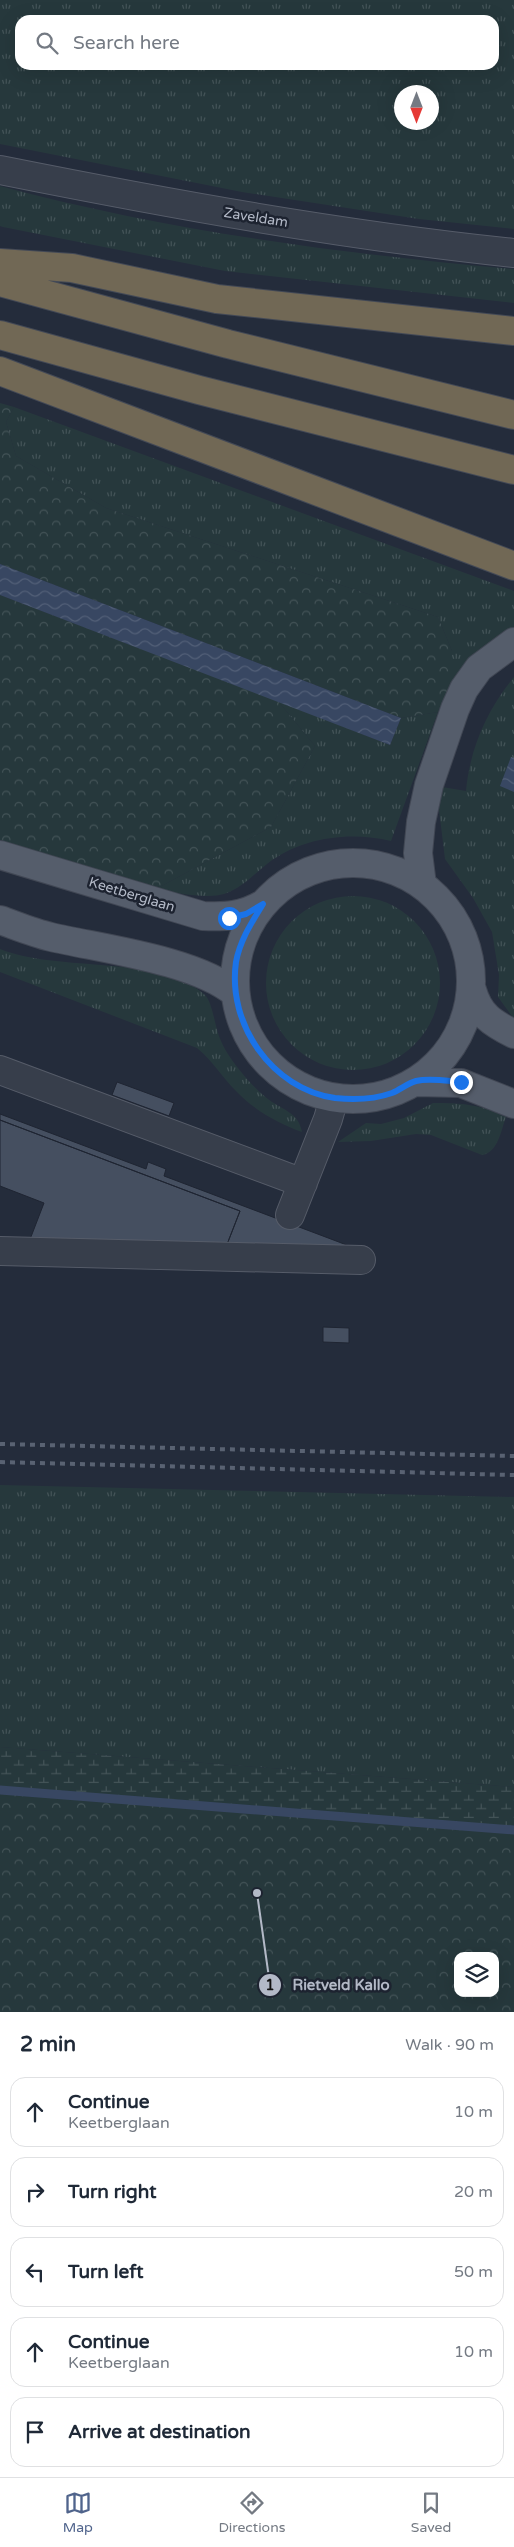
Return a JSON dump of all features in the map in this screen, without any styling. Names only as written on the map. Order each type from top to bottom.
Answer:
[{"type":"highway","points":[[0,263],[72,268],[217,299],[514,331]]},
{"type":"highway","points":[[0,282],[228,344],[514,415]]},
{"type":"highway","points":[[0,335],[199,390],[514,470]]},
{"type":"highway","points":[[0,371],[514,566]]},
{"type":"main road","points":[[422,885],[418,853],[421,822],[429,785],[455,709],[464,689],[479,668],[514,642]]},
{"type":"main road","name":"Keetberglaan","points":[[0,855],[203,916],[229,918],[246,914],[263,904]]},
{"type":"main road","points":[[472,990],[466,1018],[454,1043],[437,1064],[415,1082],[390,1094],[362,1099],[334,1098],[305,1089],[285,1076],[257,1050],[243,1023],[235,993],[236,962],[246,931],[263,904],[285,884],[311,871],[339,864],[369,864],[397,871],[422,885],[445,906],[461,931],[470,960],[472,990],[476,1004],[483,1016],[493,1024],[514,1034]]},
{"type":"main road","points":[[0,920],[48,936],[181,966],[223,983],[235,993]]},
{"type":"main road","points":[[415,1082],[461,1082],[514,1104]]},
{"type":"street","name":"Zaveldam","points":[[0,170],[203,209],[463,248],[514,253]]},
{"type":"street","points":[[0,1070],[303,1183]]},
{"type":"street","points":[[290,1215],[328,1119],[334,1098]]},
{"type":"street","points":[[0,1251],[361,1260]]},
{"type":"green space","points":[[0,0],[514,0],[514,229],[419,219],[242,192],[0,144]]},
{"type":"green space","points":[[0,186],[127,216],[256,239],[385,256],[514,269],[514,303],[225,271],[3,227],[0,226]]},
{"type":"green space","points":[[0,403],[14,407],[6,422],[16,456],[106,508],[438,617],[452,651],[452,682],[438,712],[401,718],[0,564]]},
{"type":"green space","points":[[14,407],[514,591],[514,628],[493,641],[452,682],[452,651],[438,617],[106,508],[16,456],[6,422]]},
{"type":"green space","points":[[0,595],[278,701],[315,746],[271,827],[156,889],[0,840]]},
{"type":"green space","points":[[514,677],[514,1019],[498,997],[499,975],[492,932],[473,898],[445,859],[439,810],[442,787],[466,791],[471,760],[481,730],[504,690]]},
{"type":"green space","points":[[278,701],[390,745],[401,718],[438,712],[391,841],[376,838],[343,837],[311,842],[280,855],[242,885],[224,894],[200,896],[156,889],[271,827],[315,746]]},
{"type":"green space","points":[[353,896],[370,898],[386,903],[408,916],[420,928],[436,958],[440,983],[438,1000],[433,1016],[420,1038],[408,1050],[378,1066],[353,1070],[336,1068],[320,1063],[298,1050],[286,1038],[270,1008],[266,983],[268,966],[273,950],[286,928],[298,916],[328,900]]},
{"type":"green space","points":[[0,949],[51,961],[136,969],[163,974],[186,982],[208,999],[221,1041],[236,1065],[262,1094],[295,1117],[302,1132],[284,1125],[251,1105],[197,1048],[0,972]]},
{"type":"green space","points":[[433,1103],[470,1105],[487,1109],[506,1117],[495,1146],[492,1150],[482,1155],[431,1135],[416,1134],[371,1141],[338,1142],[366,1123],[381,1124],[404,1118]]},
{"type":"green space","points":[[0,1485],[514,1497],[514,1787],[0,1747]]},
{"type":"green space","points":[[0,1747],[514,1787],[514,1830],[0,1790]]},
{"type":"green space","points":[[0,1790],[514,1830],[514,2012],[0,2012]]},
{"type":"water","points":[[0,564],[401,718],[390,745],[0,595]]},
{"type":"water","points":[[511,757],[514,758],[514,792],[500,786]]},
{"type":"building","points":[[117,1082],[174,1103],[169,1116],[112,1095]]},
{"type":"building","points":[[0,1114],[146,1169],[148,1162],[166,1169],[164,1176],[360,1250],[226,1247],[240,1211],[0,1120]]},
{"type":"building","points":[[0,1120],[240,1211],[226,1247],[29,1242],[44,1203],[0,1186]]},
{"type":"building","points":[[323,1327],[349,1328],[349,1343],[323,1342]]},
{"type":"waterway","points":[[0,1790],[514,1830]]},
{"type":"railway","points":[[0,1444],[514,1456]]},
{"type":"railway","points":[[0,1462],[514,1475]]},
{"type":"place","name":"Rietveld Kallo","points":[[257,1893]]},
{"type":"route","points":[[229,918],[246,914],[263,904],[246,931],[236,962],[235,993],[243,1023],[257,1050],[278,1072],[305,1089],[334,1098],[362,1099],[390,1094],[415,1082],[438,1080],[461,1082]]}]
